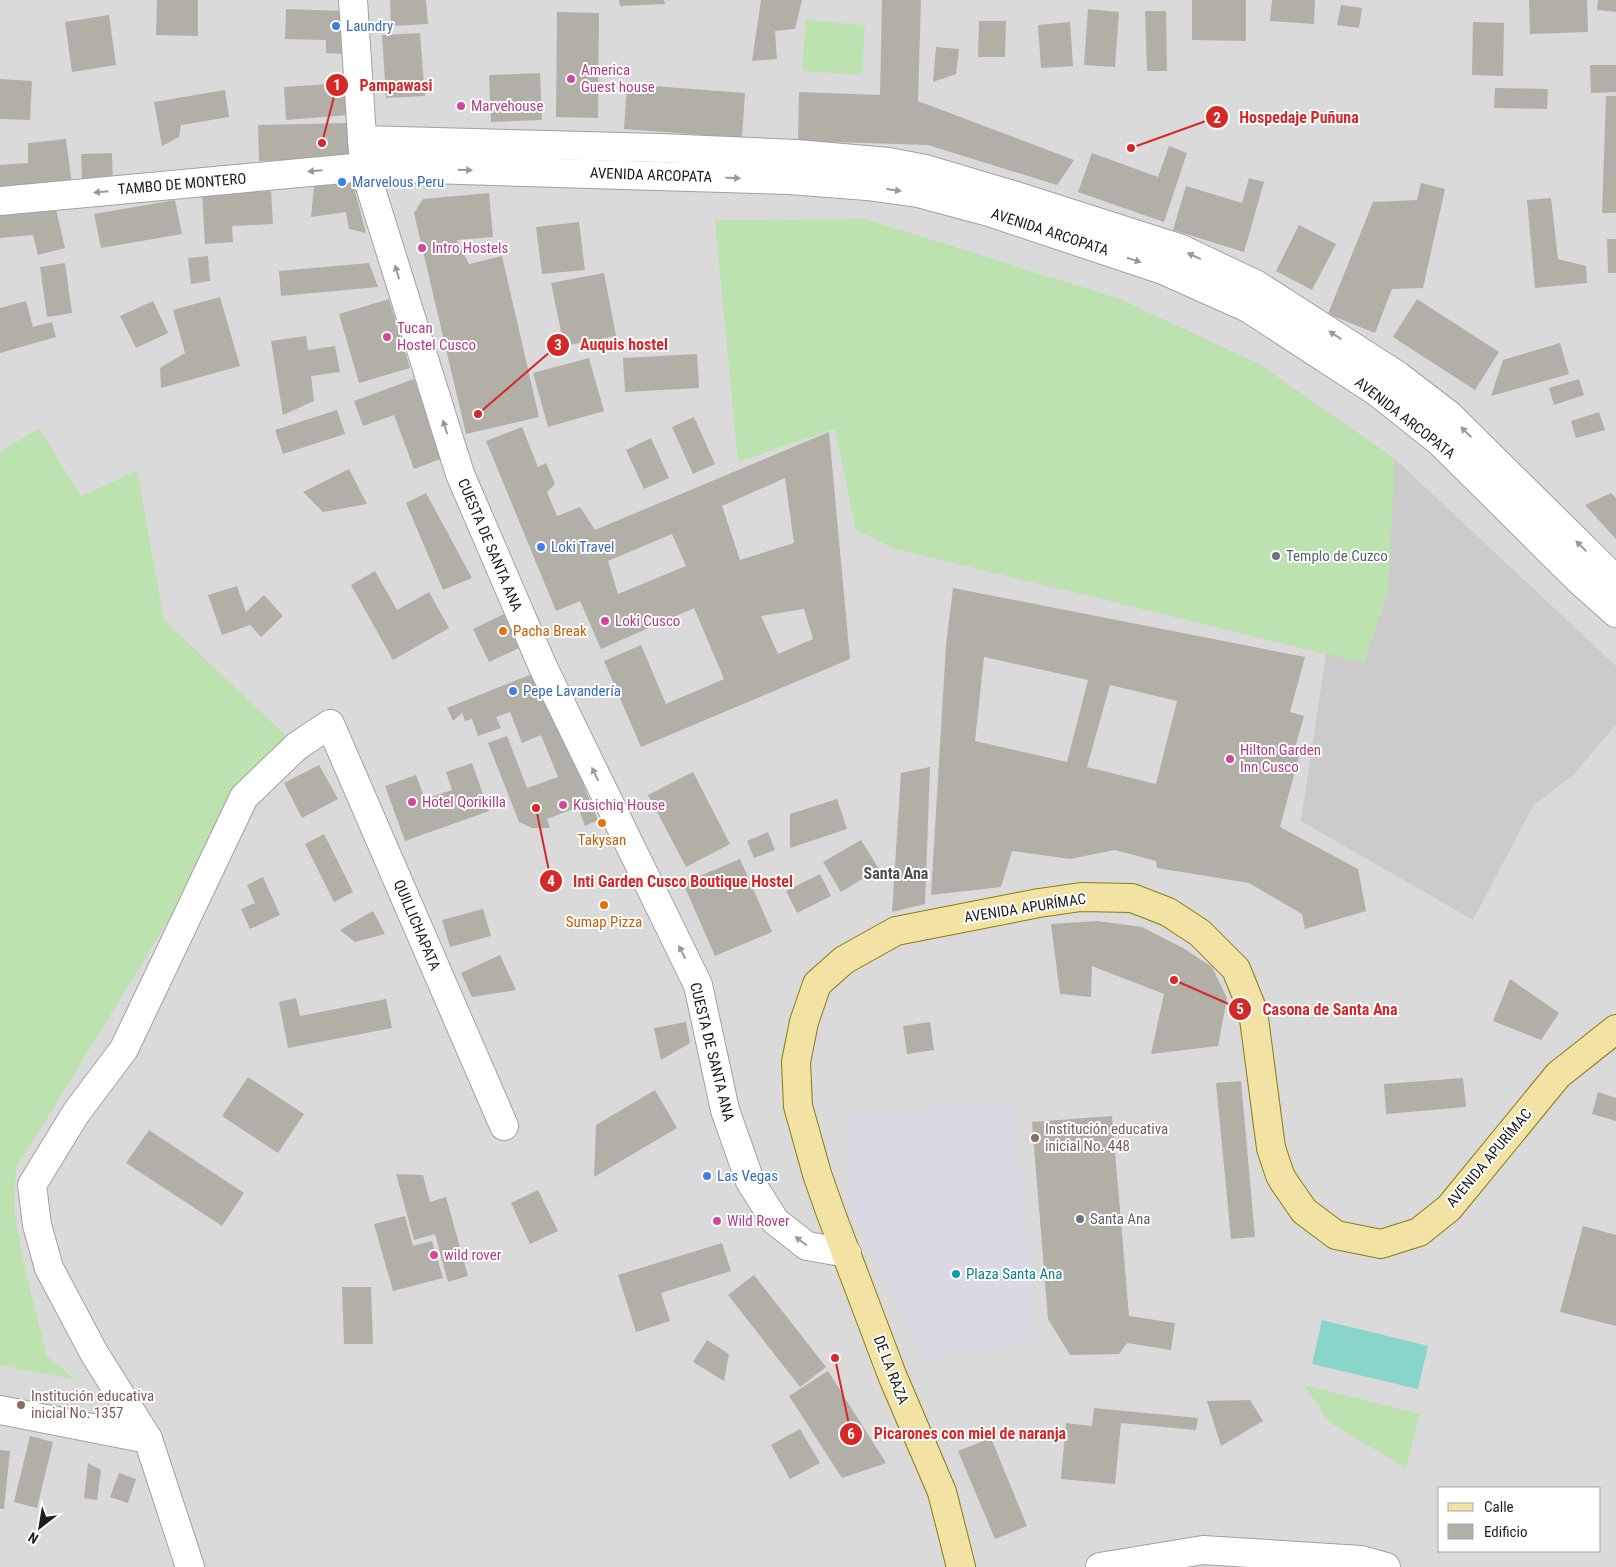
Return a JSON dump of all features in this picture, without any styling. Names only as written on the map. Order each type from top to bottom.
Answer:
[{"type":"main road","name":"AVENIDA APURÍMAC","points":[[817,1174],[798,1106],[796,1062],[804,1022],[817,984],[844,960],[896,931],[1039,903],[1081,897],[1132,898],[1168,912],[1200,933],[1236,969],[1254,1011],[1271,1148],[1280,1175],[1304,1211],[1336,1235],[1380,1244],[1419,1232],[1449,1208],[1558,1075],[1616,1029]]},
{"type":"main road","name":"DE LA RAZA","points":[[817,1174],[892,1375],[942,1492],[961,1567]]},
{"type":"street","name":"CUESTA DE SANTA ANA","points":[[353,0],[364,167],[460,474],[543,667],[698,985],[725,1110],[750,1181],[775,1221],[807,1246],[847,1253]]},
{"type":"street","name":"AVENIDA ARCOPATA","points":[[362,140],[670,148],[796,154],[889,162],[934,171],[1179,248],[1257,285],[1398,375],[1449,415],[1616,580]]},
{"type":"street","name":"AVENIDA ARCOPATA","points":[[364,167],[790,180],[867,186],[918,193],[989,212],[1163,270],[1248,308],[1377,392],[1440,442],[1573,574],[1616,613]]},
{"type":"street","name":"TAMBO DE MONTERO","points":[[0,201],[364,167]]},
{"type":"street","name":"QUILLICHAPATA","points":[[148,1440],[94,1353],[49,1268],[37,1225],[32,1185],[76,1113],[124,1049],[244,797],[297,746],[330,724],[504,1126]]},
{"type":"street","points":[[0,1410],[148,1440],[190,1567]]},
{"type":"street","points":[[1100,1567],[1203,1550],[1361,1560],[1386,1567]]},
{"type":"shaded area","points":[[0,0],[1616,0],[1616,1567],[0,1567]]},
{"type":"shaded area","points":[[1117,298],[1259,364],[1395,459],[1616,666],[1616,725],[1574,774],[1533,806],[1473,920],[1301,821],[1326,654],[894,548],[899,434]]},
{"type":"shaded area","name":"Plaza Santa Ana","points":[[1014,1101],[1037,1340],[923,1360],[851,1207],[850,1115]]},
{"type":"shaded area","points":[[1322,1320],[1428,1346],[1418,1389],[1312,1364]]},
{"type":"green space","points":[[806,20],[865,25],[862,75],[802,71]]},
{"type":"green space","points":[[866,219],[1117,298],[1259,364],[1395,459],[1388,593],[1364,663],[894,548],[856,530],[835,429],[738,462],[715,220]]},
{"type":"green space","points":[[39,428],[81,496],[137,471],[164,620],[297,746],[244,797],[16,1169],[14,1210],[25,1269],[47,1356],[76,1380],[0,1365],[0,452]]},
{"type":"green space","points":[[1304,1385],[1420,1414],[1406,1468],[1330,1423]]},
{"type":"building","points":[[157,0],[198,0],[198,36],[156,35]]},
{"type":"building","points":[[390,0],[426,0],[428,24],[391,26]]},
{"type":"building","points":[[619,0],[664,0],[665,4],[620,6]]},
{"type":"building","points":[[761,0],[802,0],[795,29],[775,31],[777,59],[752,61]]},
{"type":"building","points":[[882,0],[921,0],[918,101],[1074,160],[1057,185],[928,145],[798,141],[799,92],[880,95]]},
{"type":"building","points":[[1192,0],[1246,0],[1246,41],[1192,40]]},
{"type":"building","points":[[1272,0],[1315,0],[1314,24],[1270,21]]},
{"type":"building","points":[[1529,0],[1587,0],[1588,32],[1530,34]]},
{"type":"building","points":[[1598,0],[1616,0],[1616,12],[1597,10]]},
{"type":"building","points":[[1341,5],[1362,8],[1359,28],[1337,25]]},
{"type":"building","points":[[286,9],[345,11],[344,54],[326,53],[326,40],[285,39]]},
{"type":"building","points":[[1088,9],[1119,12],[1115,67],[1084,65]]},
{"type":"building","points":[[1145,11],[1166,11],[1167,71],[1147,71]]},
{"type":"building","points":[[557,12],[599,13],[598,118],[556,117]]},
{"type":"building","points":[[109,15],[116,65],[72,72],[65,22]]},
{"type":"building","points":[[979,21],[1006,21],[1005,57],[978,57]]},
{"type":"building","points":[[1070,22],[1073,66],[1041,68],[1038,25]]},
{"type":"building","points":[[1473,22],[1504,23],[1503,76],[1472,75]]},
{"type":"building","points":[[420,33],[425,96],[386,98],[382,35]]},
{"type":"building","points":[[936,47],[959,49],[956,74],[933,82]]},
{"type":"building","points":[[1590,65],[1616,65],[1616,92],[1591,93]]},
{"type":"building","points":[[540,73],[542,120],[491,122],[489,75]]},
{"type":"building","points":[[0,79],[32,81],[30,120],[0,119]]},
{"type":"building","points":[[346,83],[348,115],[286,120],[284,87]]},
{"type":"building","points":[[627,84],[745,93],[742,138],[624,129]]},
{"type":"building","points":[[1495,88],[1548,89],[1547,109],[1494,108]]},
{"type":"building","points":[[225,90],[229,117],[181,125],[179,137],[162,146],[154,102]]},
{"type":"building","points":[[1606,96],[1616,96],[1616,213],[1602,213]]},
{"type":"building","points":[[350,123],[351,159],[259,161],[258,125]]},
{"type":"building","points":[[66,139],[72,185],[0,190],[0,165],[28,163],[28,143]]},
{"type":"building","points":[[1169,146],[1187,153],[1164,222],[1078,192],[1092,153],[1158,177]]},
{"type":"building","points":[[112,153],[113,182],[82,183],[81,154]]},
{"type":"building","points":[[351,176],[366,233],[349,229],[346,212],[311,217],[314,186]]},
{"type":"building","points":[[1249,178],[1264,182],[1244,252],[1173,230],[1186,186],[1242,203]]},
{"type":"building","points":[[1421,183],[1445,189],[1423,288],[1392,289],[1375,333],[1328,314],[1373,202],[1417,200]]},
{"type":"building","points":[[271,191],[273,224],[232,226],[233,242],[205,244],[202,195]]},
{"type":"building","points":[[489,193],[493,237],[457,240],[469,264],[502,256],[539,417],[466,434],[414,213],[423,199]]},
{"type":"building","points":[[1551,198],[1558,259],[1586,266],[1587,283],[1535,288],[1527,200]]},
{"type":"building","points":[[175,200],[182,234],[101,248],[94,214]]},
{"type":"building","points":[[55,205],[65,248],[38,255],[33,235],[0,238],[0,211]]},
{"type":"building","points":[[579,222],[585,270],[542,274],[536,227]]},
{"type":"building","points":[[1299,225],[1336,244],[1312,290],[1276,271]]},
{"type":"building","points":[[1607,239],[1616,239],[1616,273],[1608,273]]},
{"type":"building","points":[[208,256],[210,281],[191,284],[188,258]]},
{"type":"building","points":[[65,263],[72,313],[47,317],[40,267]]},
{"type":"building","points":[[369,263],[378,287],[281,296],[279,271]]},
{"type":"building","points":[[604,273],[616,336],[564,346],[551,283]]},
{"type":"building","points":[[220,297],[240,366],[161,388],[160,368],[185,353],[173,310]]},
{"type":"building","points":[[389,299],[410,368],[359,383],[339,314]]},
{"type":"building","points":[[1417,299],[1499,352],[1475,390],[1393,337]]},
{"type":"building","points":[[26,301],[33,327],[52,322],[56,337],[0,353],[0,308]]},
{"type":"building","points":[[153,301],[168,333],[136,348],[120,316]]},
{"type":"building","points":[[306,336],[308,350],[335,346],[340,372],[311,376],[314,401],[283,415],[271,341]]},
{"type":"building","points":[[1560,343],[1569,374],[1491,396],[1503,360]]},
{"type":"building","points":[[697,354],[699,388],[625,392],[623,358]]},
{"type":"building","points":[[589,358],[604,411],[548,427],[533,373]]},
{"type":"building","points":[[414,379],[443,458],[414,469],[394,415],[363,426],[354,401]]},
{"type":"building","points":[[1579,379],[1584,395],[1554,405],[1549,388]]},
{"type":"building","points":[[337,410],[345,434],[283,454],[275,430]]},
{"type":"building","points":[[1599,412],[1605,430],[1576,438],[1571,421]]},
{"type":"building","points":[[694,417],[715,464],[693,474],[672,427]]},
{"type":"building","points":[[522,427],[538,467],[546,463],[555,484],[547,492],[557,516],[580,507],[595,530],[829,432],[850,659],[641,747],[604,661],[641,645],[666,704],[724,679],[694,608],[601,649],[580,601],[556,611],[486,441]],"holes":[[[785,478],[794,543],[740,560],[722,506]],[[672,534],[686,566],[618,594],[608,561]],[[804,609],[813,639],[778,654],[761,616]]]},
{"type":"building","points":[[651,438],[669,478],[644,489],[626,450]]},
{"type":"building","points":[[349,469],[367,504],[323,512],[303,492]]},
{"type":"building","points":[[426,493],[472,578],[443,590],[406,503]]},
{"type":"building","points":[[1611,493],[1616,498],[1616,539],[1585,505]]},
{"type":"building","points":[[375,571],[397,610],[429,592],[449,628],[393,660],[351,585]]},
{"type":"building","points":[[237,586],[246,612],[264,595],[283,616],[261,637],[250,625],[222,635],[208,595]]},
{"type":"building","name":"Hilton Garden Inn Cusco","points":[[953,588],[1305,657],[1290,712],[1304,716],[1295,748],[1301,749],[1280,827],[1358,869],[1366,911],[1305,929],[1302,914],[1249,883],[1157,868],[1156,861],[1115,850],[1070,859],[1012,851],[1001,887],[931,895],[946,645]],"holes":[[[984,657],[1088,680],[1067,762],[975,741]],[[1110,685],[1177,701],[1156,784],[1087,767]]]},
{"type":"building","points":[[510,611],[526,645],[489,662],[473,629]]},
{"type":"building","points":[[537,672],[598,820],[585,826],[578,807],[547,819],[550,828],[532,828],[519,822],[488,743],[507,736],[527,788],[558,777],[541,735],[522,743],[510,712],[496,717],[501,728],[478,736],[472,719],[465,721],[462,713],[453,721],[447,708]]},
{"type":"building","points":[[472,763],[489,811],[405,841],[385,786],[416,775],[425,799],[452,790],[446,772]]},
{"type":"building","points":[[319,765],[338,799],[302,818],[284,783]]},
{"type":"building","points":[[930,767],[925,904],[892,912],[901,773]]},
{"type":"building","points":[[693,772],[730,844],[686,867],[648,795]]},
{"type":"building","points":[[837,799],[847,829],[790,848],[790,814]]},
{"type":"building","points":[[768,832],[775,850],[754,858],[747,841]]},
{"type":"building","points":[[324,834],[353,892],[334,902],[305,844]]},
{"type":"building","points":[[861,840],[879,869],[841,892],[823,862]]},
{"type":"building","points":[[740,859],[772,932],[715,956],[683,883]]},
{"type":"building","points":[[820,874],[831,896],[797,913],[786,891]]},
{"type":"building","points":[[263,877],[280,915],[250,929],[241,909],[255,903],[247,885]]},
{"type":"building","points":[[483,909],[491,936],[450,947],[442,920]]},
{"type":"building","points":[[373,911],[385,934],[355,942],[340,930]]},
{"type":"building","points":[[1097,921],[1142,927],[1183,948],[1212,967],[1227,998],[1218,1046],[1151,1054],[1164,994],[1092,966],[1091,997],[1060,994],[1051,924]]},
{"type":"building","points":[[500,955],[516,990],[472,997],[461,973]]},
{"type":"building","points":[[1510,979],[1559,1013],[1541,1040],[1493,1021]]},
{"type":"building","points":[[296,998],[300,1016],[386,999],[392,1028],[288,1048],[279,1002]]},
{"type":"building","points":[[686,1022],[690,1043],[661,1060],[654,1028]]},
{"type":"building","points":[[930,1022],[934,1050],[907,1054],[903,1026]]},
{"type":"building","points":[[248,1077],[304,1114],[278,1153],[222,1116]]},
{"type":"building","points":[[1463,1078],[1466,1107],[1386,1114],[1384,1084]]},
{"type":"building","points":[[1241,1081],[1255,1237],[1231,1239],[1216,1083]]},
{"type":"building","points":[[655,1090],[677,1128],[594,1177],[596,1125]]},
{"type":"building","points":[[1598,1092],[1616,1098],[1616,1121],[1592,1114]]},
{"type":"building","name":"Santa Ana","points":[[1112,1116],[1129,1316],[1175,1323],[1171,1350],[1127,1343],[1119,1354],[1070,1355],[1048,1319],[1032,1122]]},
{"type":"building","points":[[149,1130],[244,1193],[222,1226],[126,1163]]},
{"type":"building","points":[[396,1174],[423,1175],[430,1202],[446,1197],[468,1276],[448,1282],[435,1234],[414,1240]]},
{"type":"building","points":[[538,1190],[558,1231],[530,1244],[511,1203]]},
{"type":"building","points":[[405,1216],[413,1246],[432,1241],[443,1278],[393,1291],[374,1224]]},
{"type":"building","points":[[1583,1226],[1616,1235],[1616,1326],[1560,1312]]},
{"type":"building","points":[[722,1243],[731,1271],[661,1293],[670,1321],[636,1332],[618,1275]]},
{"type":"building","points":[[754,1275],[826,1367],[800,1387],[728,1295]]},
{"type":"building","points":[[342,1287],[371,1287],[373,1344],[344,1344]]},
{"type":"building","points":[[707,1340],[729,1354],[724,1381],[693,1362]]},
{"type":"building","points":[[828,1371],[886,1463],[842,1478],[789,1396]]},
{"type":"building","points":[[1250,1400],[1263,1421],[1221,1446],[1207,1401]]},
{"type":"building","points":[[1094,1408],[1198,1418],[1196,1430],[1121,1423],[1115,1484],[1061,1479],[1066,1423],[1092,1426]]},
{"type":"building","points":[[800,1429],[820,1463],[790,1479],[771,1445]]},
{"type":"building","points":[[30,1436],[53,1442],[37,1508],[14,1502]]},
{"type":"building","points":[[991,1438],[1027,1526],[995,1539],[958,1451]]},
{"type":"building","points":[[0,1450],[10,1451],[4,1509],[0,1509]]},
{"type":"building","points":[[88,1463],[101,1470],[97,1500],[84,1498]]},
{"type":"building","points":[[119,1473],[136,1479],[128,1503],[110,1497]]},
{"type":"place","name":"Laundry","points":[[336,26]]},
{"type":"place","name":"America Guest house","points":[[571,79]]},
{"type":"place","name":"Marvehouse","points":[[461,106]]},
{"type":"place","name":"Pampawasi","points":[[322,143]]},
{"type":"place","name":"Hospedaje Puñuna","points":[[1131,148]]},
{"type":"place","name":"Marvelous Peru","points":[[342,182]]},
{"type":"place","name":"Intro Hostels","points":[[422,248]]},
{"type":"place","name":"Tucan Hostel Cusco","points":[[387,337]]},
{"type":"place","name":"Auquis hostel","points":[[478,414]]},
{"type":"place","name":"Loki Travel","points":[[541,547]]},
{"type":"place","name":"Templo de Cuzco","points":[[1276,556]]},
{"type":"place","name":"Loki Cusco","points":[[605,621]]},
{"type":"place","name":"Pacha Break","points":[[503,631]]},
{"type":"place","name":"Pepe Lavandería","points":[[513,691]]},
{"type":"place","name":"Hilton Garden Inn Cusco","points":[[1230,759]]},
{"type":"place","name":"Hotel Qorikilla","points":[[412,802]]},
{"type":"place","name":"Kusichiq House","points":[[563,805]]},
{"type":"place","name":"Inti Garden Cusco Boutique Hostel","points":[[536,808]]},
{"type":"place","name":"Takysan","points":[[602,823]]},
{"type":"place","name":"Sumap Pizza","points":[[604,905]]},
{"type":"place","name":"Casona de Santa Ana","points":[[1174,980]]},
{"type":"place","name":"Institución educativa inicial No. 448","points":[[1035,1138]]},
{"type":"place","name":"Las Vegas","points":[[707,1176]]},
{"type":"place","name":"Santa Ana","points":[[1080,1219]]},
{"type":"place","name":"Wild Rover","points":[[717,1221]]},
{"type":"place","name":"wild rover","points":[[434,1255]]},
{"type":"place","name":"Plaza Santa Ana","points":[[956,1274]]},
{"type":"place","name":"Picarones con miel de naranja","points":[[835,1358]]},
{"type":"place","name":"Institución educativa inicial No. 1357","points":[[21,1405]]},
{"type":"district","name":"Santa Ana","points":[[896,873]]}]
